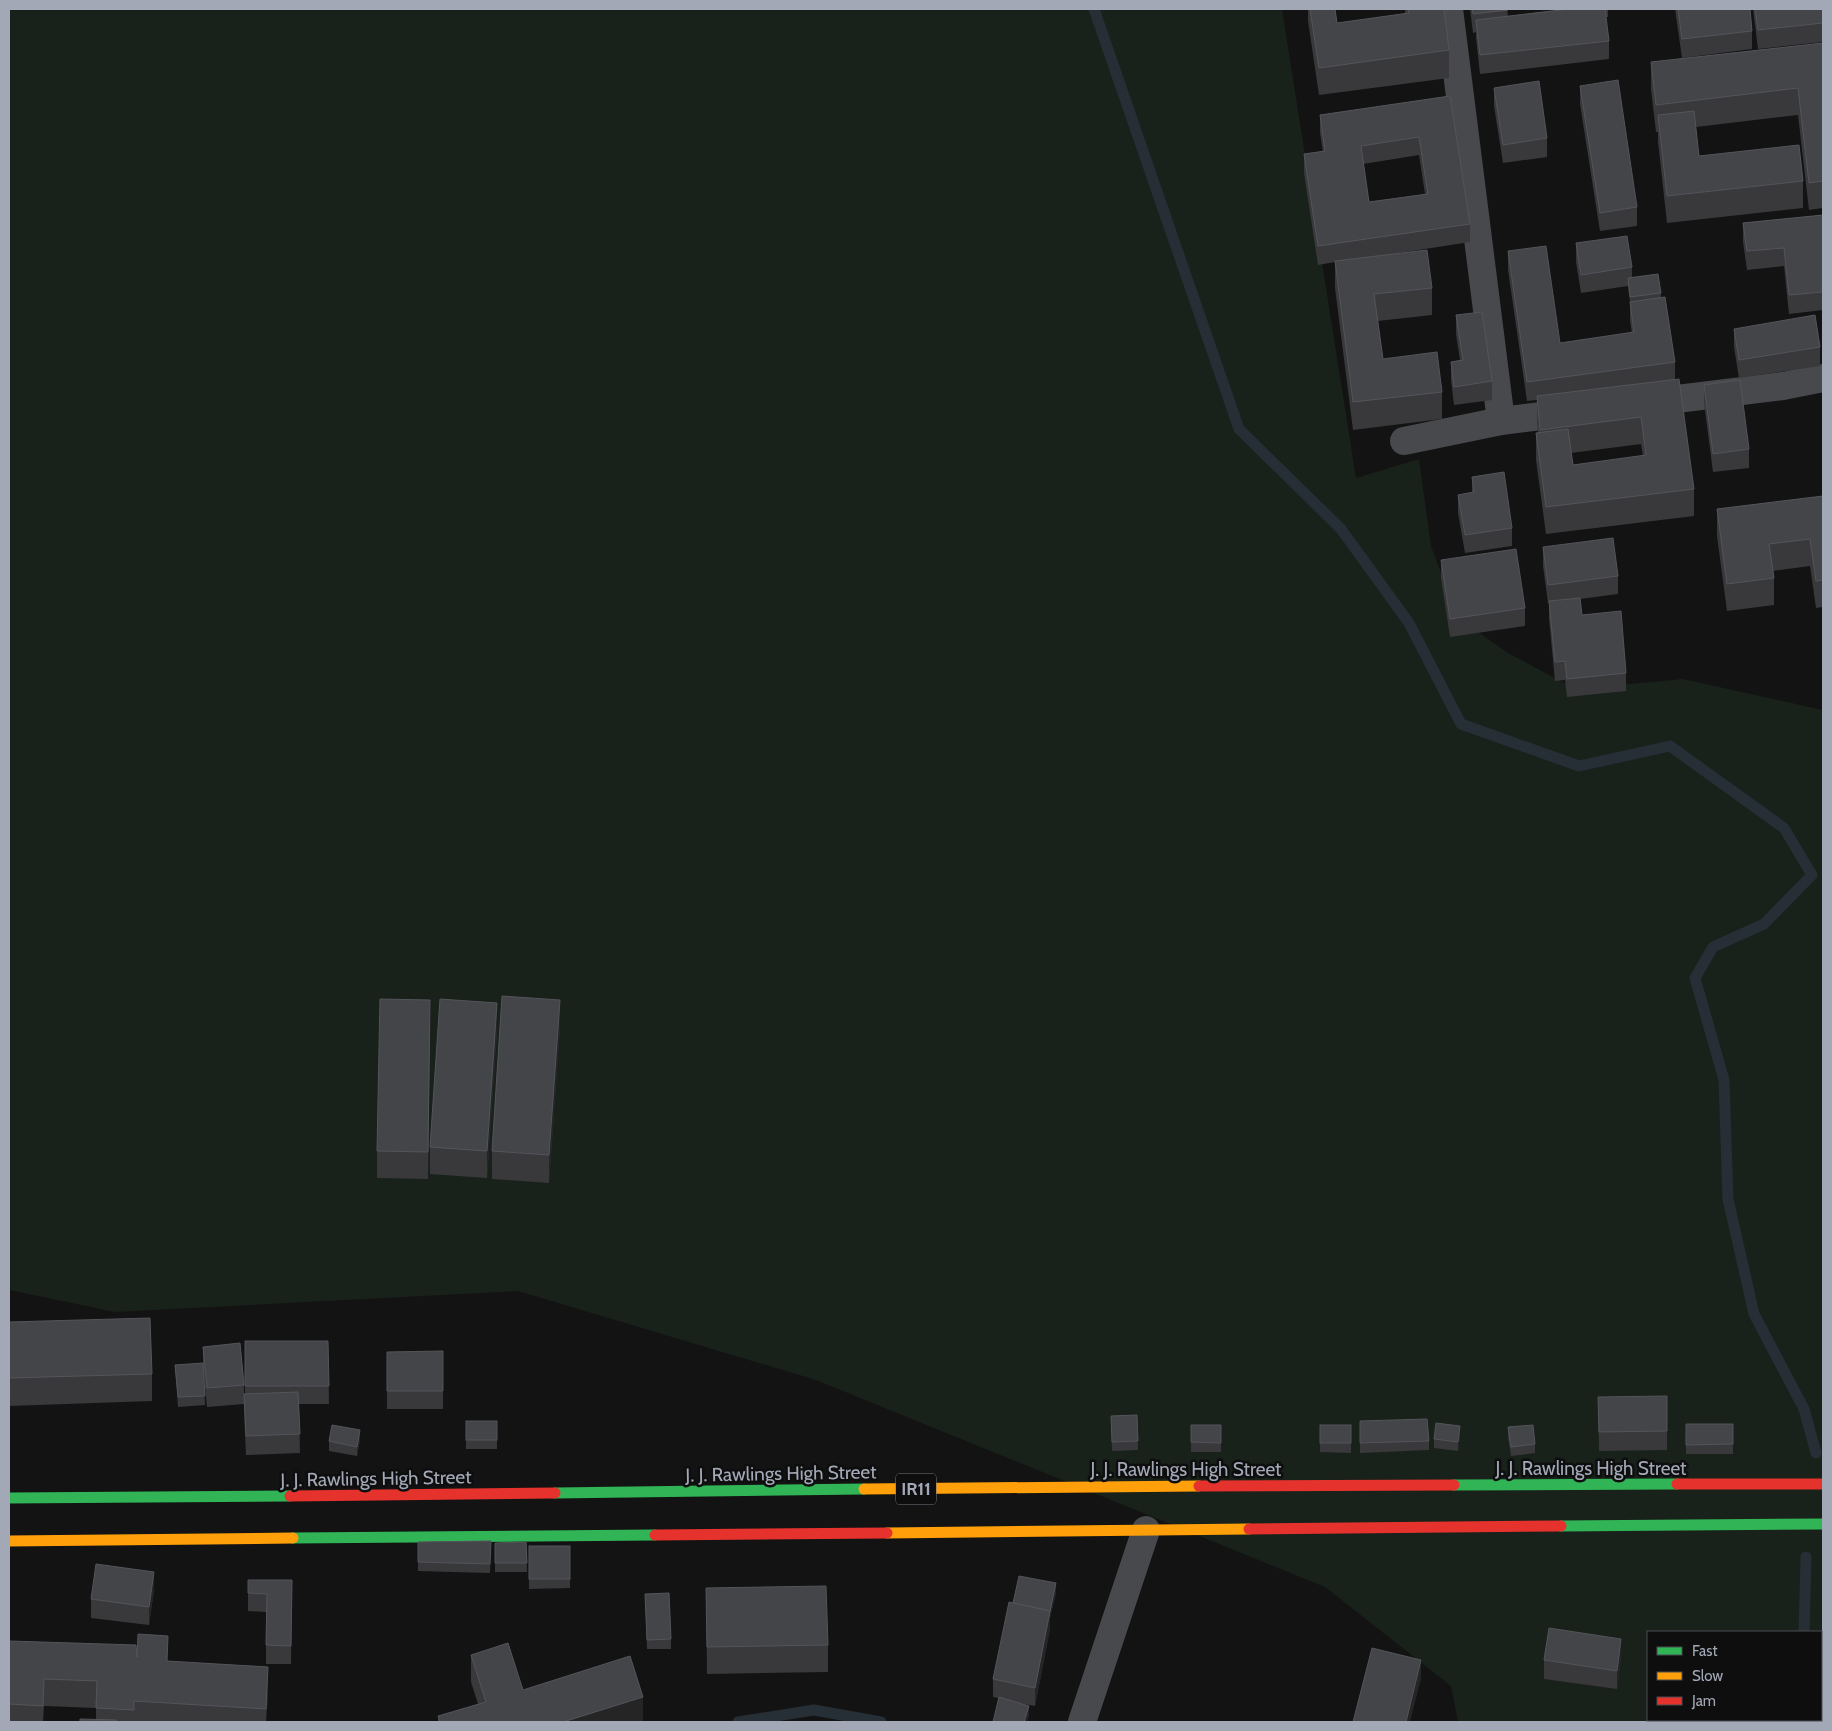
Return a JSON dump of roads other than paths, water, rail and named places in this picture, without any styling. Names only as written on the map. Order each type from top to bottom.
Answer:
[{"type":"main road","name":"J. J. Rawlings High Street","points":[[9,1498],[1143,1486],[1823,1484]]},
{"type":"main road","name":"IR11","points":[[9,1541],[1823,1524]]},
{"type":"street","points":[[1449,9],[1501,421]]},
{"type":"street","points":[[1404,441],[1501,421],[1783,386],[1823,378]]},
{"type":"street","points":[[1082,1722],[1146,1530]]},
{"type":"waterway","points":[[1094,9],[1239,429],[1341,529],[1409,623],[1461,724],[1579,766],[1670,746],[1784,828],[1812,875],[1764,924],[1713,947],[1695,978],[1724,1080],[1728,1199],[1754,1314],[1804,1409],[1816,1453]]},
{"type":"waterway","points":[[1804,1631],[1806,1557]]},
{"type":"waterway","points":[[738,1722],[814,1710],[881,1722]]}]
